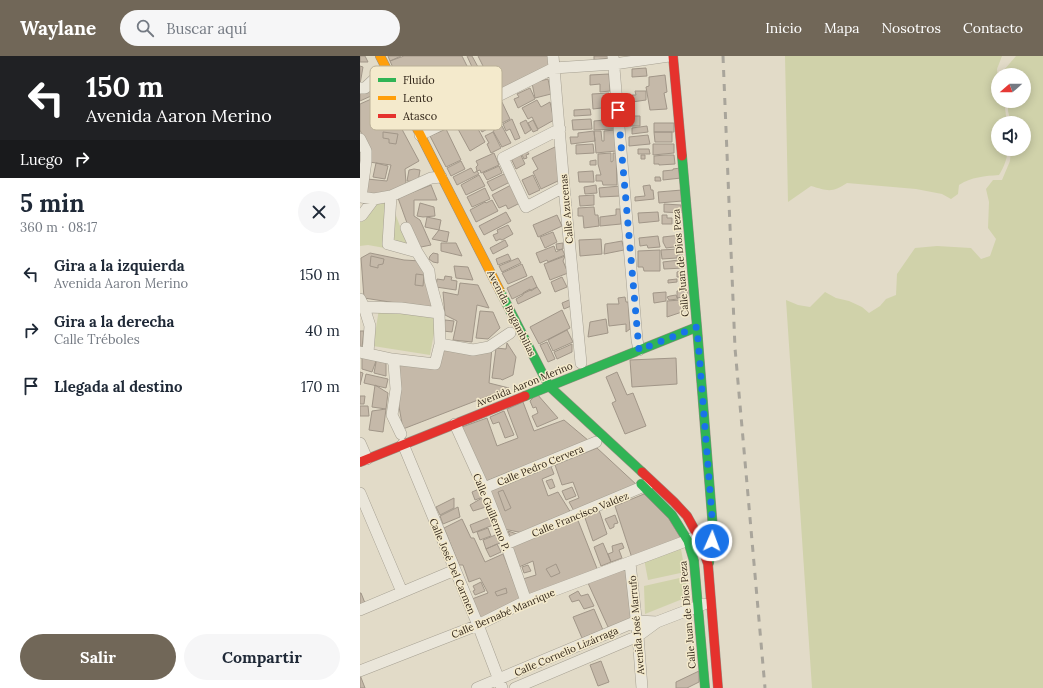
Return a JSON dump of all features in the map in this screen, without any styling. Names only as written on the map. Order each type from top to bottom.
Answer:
[{"type":"main road","name":"Avenida Bugambilias","points":[[380,56],[385,66]]},
{"type":"main road","name":"Calle Juan de Dios Peza","points":[[673,56],[692,318],[697,327],[713,529],[708,564],[718,688]]},
{"type":"main road","name":"Avenida Bugambilias","points":[[417,130],[434,177],[547,376],[545,388]]},
{"type":"main road","name":"Avenida Aaron Merino","points":[[363,451],[402,436],[455,424],[545,388],[638,343],[697,327]]},
{"type":"main road","name":"Avenida Aaron Merino","points":[[534,381],[547,376]]},
{"type":"main road","name":"Avenida Bugambilias","points":[[534,381],[545,388],[649,485],[693,539]]},
{"type":"main road","name":"Avenida Bugambilias","points":[[545,388],[594,439]]},
{"type":"main road","name":"Avenida Bugambilias","points":[[633,477],[649,485]]},
{"type":"main road","name":"Calle Juan de Dios Peza","points":[[693,539],[708,564]]},
{"type":"main road","name":"Calle Juan de Dios Peza","points":[[693,539],[705,688]]},
{"type":"street","name":"Calle Azucenas","points":[[553,56],[581,363]]},
{"type":"street","points":[[502,94],[554,68],[613,60],[670,56]]},
{"type":"street","points":[[613,60],[638,343]]},
{"type":"street","points":[[360,88],[365,88],[370,83]]},
{"type":"street","points":[[560,129],[503,158],[526,207],[564,187]]},
{"type":"street","points":[[420,135],[430,130]]},
{"type":"street","points":[[360,139],[366,151],[361,197],[374,199],[392,196],[434,177]]},
{"type":"street","points":[[392,196],[388,244],[417,252]]},
{"type":"street","points":[[360,216],[374,199]]},
{"type":"street","points":[[406,228],[417,252],[429,271],[439,313],[440,344],[435,364],[392,359],[364,353],[370,326],[362,303],[439,313]]},
{"type":"street","points":[[440,344],[473,350],[489,347],[510,333]]},
{"type":"street","name":"Calle José Del Carmen","points":[[392,359],[394,364],[396,389],[392,415],[402,436],[501,683]]},
{"type":"street","name":"Calle Guillermo P.","points":[[455,424],[484,488],[526,601]]},
{"type":"street","name":"Calle Pedro Cervera","points":[[484,488],[594,439]]},
{"type":"street","name":"Calle Francisco Valdez","points":[[506,544],[649,485]]},
{"type":"street","points":[[360,493],[402,592]]},
{"type":"street","name":"Calle Bernabé Manrique","points":[[360,671],[478,625],[526,601],[693,539],[713,529]]},
{"type":"street","name":"Avenida José Marrufo","points":[[630,563],[637,621],[642,688]]},
{"type":"street","points":[[360,610],[455,570]]},
{"type":"street","name":"Calle Cornelio Lizárraga","points":[[515,688],[638,636],[657,622],[711,601]]},
{"type":"street","name":"Calle Cornelio Lizárraga","points":[[477,688],[501,683],[637,621],[657,622]]},
{"type":"green space","points":[[785,56],[1002,56],[997,68],[991,68],[991,108],[1005,108],[1006,116],[991,116],[991,156],[1007,156],[1004,166],[999,175],[978,177],[964,182],[959,185],[958,194],[951,199],[942,194],[916,189],[847,183],[834,190],[811,186],[788,202]]},
{"type":"green space","points":[[1016,56],[1043,56],[1043,688],[812,688],[786,300],[798,305],[810,307],[825,292],[836,298],[849,301],[862,307],[869,313],[880,306],[886,299],[896,295],[897,274],[915,248],[937,246],[971,248],[981,259],[990,256],[996,239],[988,228],[989,202],[986,189],[993,180],[1002,180],[1010,161],[1010,156],[1031,156],[1031,116],[1009,116],[1008,108],[1031,108],[1031,68],[1006,68]]},
{"type":"green space","points":[[390,200],[408,247],[396,250],[368,245],[360,246],[360,217],[373,205]]},
{"type":"green space","points":[[379,309],[437,317],[430,355],[373,346]]},
{"type":"green space","points":[[681,549],[685,572],[648,580],[644,559]]},
{"type":"green space","points":[[684,577],[690,596],[645,614],[644,586]]},
{"type":"building","points":[[360,56],[365,56],[368,62],[360,62]]},
{"type":"building","points":[[388,56],[401,56],[390,61]]},
{"type":"building","points":[[404,56],[462,56],[467,66],[392,66],[390,61]]},
{"type":"building","points":[[467,56],[472,56],[477,66],[472,66]]},
{"type":"building","points":[[478,56],[548,56],[550,67],[502,89],[502,66],[483,66]]},
{"type":"building","points":[[594,56],[609,56],[609,58],[594,60]]},
{"type":"building","points":[[360,66],[363,67],[360,84]]},
{"type":"building","points":[[646,68],[647,76],[632,77],[632,69]]},
{"type":"building","points":[[609,74],[610,91],[600,92],[600,84],[590,85],[590,75]]},
{"type":"building","points":[[665,75],[667,92],[664,93],[667,109],[650,110],[646,87],[649,86],[649,77]]},
{"type":"building","points":[[548,79],[551,94],[535,98],[532,83]]},
{"type":"building","points":[[370,85],[370,96],[360,101],[360,91]]},
{"type":"building","points":[[530,88],[535,99],[518,108],[514,99],[519,97],[517,94]]},
{"type":"building","points":[[635,91],[646,91],[646,100],[632,102],[632,95],[636,95]]},
{"type":"building","points":[[609,93],[610,107],[593,109],[592,94]]},
{"type":"building","points":[[370,100],[370,130],[402,130],[419,161],[405,169],[406,184],[392,193],[365,194],[367,179],[387,181],[391,165],[369,162],[369,152],[360,130],[360,104]]},
{"type":"building","points":[[537,100],[541,107],[550,102],[554,120],[538,129],[532,117],[528,119],[522,108]]},
{"type":"building","points":[[502,102],[510,119],[502,123]]},
{"type":"building","points":[[590,109],[591,115],[574,116],[574,110]]},
{"type":"building","points":[[630,116],[640,116],[640,126],[630,126]]},
{"type":"building","points":[[512,119],[520,138],[515,140],[510,129],[506,131],[503,124]]},
{"type":"building","points":[[591,119],[592,129],[573,130],[572,120]]},
{"type":"building","points":[[526,120],[531,130],[525,134],[520,123]]},
{"type":"building","points":[[533,120],[538,130],[533,132],[528,123]]},
{"type":"building","points":[[605,120],[605,124],[613,124],[614,129],[594,130],[594,121]]},
{"type":"building","points":[[654,123],[674,123],[674,132],[654,132]]},
{"type":"building","points":[[502,126],[511,143],[502,147],[493,131],[502,130]]},
{"type":"building","points":[[647,126],[648,132],[632,134],[632,128]]},
{"type":"building","points":[[446,130],[461,160],[446,167],[430,136]]},
{"type":"building","points":[[459,130],[479,130],[485,142],[470,151]]},
{"type":"building","points":[[615,130],[616,151],[596,153],[594,131],[601,131],[602,141],[604,141],[604,131]]},
{"type":"building","points":[[594,131],[595,141],[571,144],[570,137],[578,137],[578,133]]},
{"type":"building","points":[[383,132],[398,134],[396,144],[389,143],[389,139],[383,138]]},
{"type":"building","points":[[493,132],[501,148],[491,153],[487,144],[489,143],[485,136]]},
{"type":"building","points":[[654,132],[672,132],[672,142],[655,142]]},
{"type":"building","points":[[648,135],[650,144],[629,146],[629,137]]},
{"type":"building","points":[[593,144],[594,153],[576,154],[576,145]]},
{"type":"building","points":[[653,144],[674,144],[674,153],[653,155]]},
{"type":"building","points":[[557,146],[560,180],[541,189],[533,172],[538,169],[532,158]]},
{"type":"building","points":[[638,149],[649,149],[650,154],[638,154]]},
{"type":"building","points":[[526,150],[529,154],[526,155],[527,158],[524,159],[521,153]]},
{"type":"building","points":[[519,151],[525,164],[516,169],[510,156]]},
{"type":"building","points":[[494,153],[499,165],[481,173],[480,170],[477,171],[476,167],[478,165],[476,161]]},
{"type":"building","points":[[611,153],[611,162],[613,161],[613,153],[616,153],[617,185],[603,185],[602,181],[596,181],[596,175],[601,175],[598,164],[598,154]]},
{"type":"building","points":[[641,155],[645,155],[645,159],[641,159]]},
{"type":"building","points":[[674,155],[675,164],[654,164],[654,156]]},
{"type":"building","points":[[596,160],[596,165],[590,165],[590,161]]},
{"type":"building","points":[[461,161],[465,169],[451,176],[447,168]]},
{"type":"building","points":[[376,163],[388,166],[385,179],[373,177]]},
{"type":"building","points":[[499,166],[502,173],[487,180],[483,173]]},
{"type":"building","points":[[471,168],[474,173],[477,171],[479,174],[457,185],[453,177]]},
{"type":"building","points":[[680,168],[681,178],[663,180],[663,171]]},
{"type":"building","points":[[409,170],[420,170],[418,182],[407,181]]},
{"type":"building","points":[[593,171],[594,182],[579,182],[578,172]]},
{"type":"building","points":[[506,173],[510,182],[492,191],[487,182]]},
{"type":"building","points":[[479,175],[485,186],[466,195],[461,185]]},
{"type":"building","points":[[533,175],[540,190],[529,195],[522,180]]},
{"type":"building","points":[[655,177],[660,177],[661,181],[655,181]]},
{"type":"building","points":[[431,185],[437,200],[414,200],[414,216],[420,220],[431,245],[416,248],[398,198]]},
{"type":"building","points":[[511,185],[520,203],[508,209],[506,205],[499,208],[492,195]]},
{"type":"building","points":[[596,185],[597,193],[585,194],[584,187]]},
{"type":"building","points":[[650,185],[651,190],[653,190],[654,199],[635,201],[635,197],[645,196],[643,186]]},
{"type":"building","points":[[620,186],[620,196],[600,197],[599,188]]},
{"type":"building","points":[[485,188],[490,199],[472,207],[467,197]]},
{"type":"building","points":[[682,190],[682,201],[659,203],[658,192]]},
{"type":"building","points":[[594,195],[594,205],[580,206],[579,196]]},
{"type":"building","points":[[492,200],[498,211],[476,222],[470,210]]},
{"type":"building","points":[[420,203],[434,207],[435,216],[417,216]]},
{"type":"building","points":[[664,204],[681,205],[681,213],[664,212]]},
{"type":"building","points":[[594,207],[595,215],[598,215],[599,226],[584,228],[583,216],[578,216],[578,208]]},
{"type":"building","points":[[616,209],[620,209],[621,224],[600,226],[600,217],[616,215]]},
{"type":"building","points":[[506,212],[511,221],[484,235],[479,226]]},
{"type":"building","points":[[658,212],[659,221],[639,223],[638,213]]},
{"type":"building","points":[[557,215],[562,226],[538,237],[533,225]]},
{"type":"building","points":[[662,215],[667,215],[667,218],[672,218],[672,224],[662,224]]},
{"type":"building","points":[[427,217],[441,220],[439,230],[425,227]]},
{"type":"building","points":[[508,225],[513,234],[502,240],[500,239],[496,241],[493,235],[498,233],[497,230]]},
{"type":"building","points":[[439,230],[449,232],[447,242],[432,239]]},
{"type":"building","points":[[553,232],[557,242],[545,248],[540,237]]},
{"type":"building","points":[[681,235],[682,246],[666,248],[663,242],[663,237]]},
{"type":"building","points":[[658,236],[660,247],[648,248],[647,245],[640,246],[639,238]]},
{"type":"building","points":[[601,239],[602,254],[580,256],[579,240]]},
{"type":"building","points":[[505,240],[508,246],[493,254],[490,248]]},
{"type":"building","points":[[622,241],[624,250],[604,254],[605,244]]},
{"type":"building","points":[[441,243],[456,243],[462,256],[441,251]]},
{"type":"building","points":[[563,243],[563,249],[557,250],[556,244]]},
{"type":"building","points":[[554,246],[556,252],[562,249],[565,255],[548,262],[547,260],[540,263],[536,253]]},
{"type":"building","points":[[678,249],[677,258],[662,259],[661,250]]},
{"type":"building","points":[[660,250],[660,271],[644,271],[643,267],[638,267],[638,251]]},
{"type":"building","points":[[682,252],[684,268],[664,269],[663,262],[679,260],[679,253]]},
{"type":"building","points":[[370,253],[404,260],[421,261],[435,309],[364,298],[361,258]]},
{"type":"building","points":[[433,253],[438,254],[438,263],[429,259]]},
{"type":"building","points":[[508,254],[511,260],[498,265],[496,259]]},
{"type":"building","points":[[371,256],[384,259],[383,264],[378,265],[378,268],[370,266]]},
{"type":"building","points":[[565,256],[563,261],[568,273],[550,280],[544,264]]},
{"type":"building","points":[[518,258],[521,263],[502,272],[499,266]]},
{"type":"building","points":[[522,264],[527,276],[508,284],[502,273]]},
{"type":"building","points":[[454,266],[468,267],[473,280],[456,278]]},
{"type":"building","points":[[680,271],[680,277],[677,277],[677,272]]},
{"type":"building","points":[[416,274],[424,275],[423,286],[415,285]]},
{"type":"building","points":[[445,276],[452,277],[451,280],[457,281],[456,290],[436,287],[437,279],[444,280]]},
{"type":"building","points":[[532,276],[537,287],[512,299],[507,288]]},
{"type":"building","points":[[562,277],[567,287],[555,292],[551,282]]},
{"type":"building","points":[[677,279],[677,282],[668,283],[668,280]]},
{"type":"building","points":[[460,283],[478,285],[489,308],[477,305],[472,342],[453,340],[457,321],[445,315],[443,292],[458,295]]},
{"type":"building","points":[[537,287],[541,293],[518,304],[516,299],[530,289],[531,291]]},
{"type":"building","points":[[688,290],[688,296],[677,298],[677,291]]},
{"type":"building","points":[[666,292],[666,301],[654,303],[653,293]]},
{"type":"building","points":[[676,295],[678,299],[669,300],[667,297],[670,296]]},
{"type":"building","points":[[625,297],[626,302],[628,302],[630,329],[626,332],[626,324],[609,326],[607,304],[619,304],[618,298]]},
{"type":"building","points":[[569,300],[571,306],[564,309],[562,303]]},
{"type":"building","points":[[681,300],[688,302],[688,310],[667,317],[667,301]]},
{"type":"building","points":[[562,310],[570,328],[539,344],[530,327]]},
{"type":"building","points":[[480,311],[493,312],[500,328],[488,339],[476,338]]},
{"type":"building","points":[[606,319],[608,333],[588,337],[590,322]]},
{"type":"building","points":[[445,320],[454,321],[452,332],[443,331]]},
{"type":"building","points":[[567,330],[573,342],[553,351],[548,340]]},
{"type":"building","points":[[360,331],[364,331],[362,347],[360,347]]},
{"type":"building","points":[[547,342],[555,359],[548,362],[540,345]]},
{"type":"building","points":[[507,343],[516,357],[513,375],[502,380],[492,378],[496,348],[506,349]]},
{"type":"building","points":[[572,344],[572,352],[557,359],[554,352]]},
{"type":"building","points":[[444,347],[492,347],[489,383],[509,388],[403,429],[398,401],[397,361],[435,364]]},
{"type":"building","points":[[362,357],[376,361],[372,372],[362,369]]},
{"type":"building","points":[[377,357],[386,359],[386,376],[374,373]]},
{"type":"building","points":[[676,358],[677,384],[632,387],[630,360]]},
{"type":"building","points":[[360,372],[363,373],[360,385]]},
{"type":"building","points":[[617,372],[627,395],[633,393],[646,426],[625,434],[612,403],[616,401],[606,377]]},
{"type":"building","points":[[366,374],[388,379],[386,388],[364,383]]},
{"type":"building","points":[[375,385],[388,393],[386,409],[372,407]]},
{"type":"building","points":[[537,394],[558,418],[537,427],[532,416],[538,413],[536,407],[533,408],[530,401]]},
{"type":"building","points":[[360,396],[365,396],[364,404],[360,404]]},
{"type":"building","points":[[523,402],[534,431],[564,420],[589,441],[484,482],[462,427],[487,418],[497,446],[518,438],[507,409]]},
{"type":"building","points":[[360,406],[368,406],[369,416],[360,416]]},
{"type":"building","points":[[386,409],[383,432],[369,430],[372,411]]},
{"type":"building","points":[[504,411],[514,435],[505,438],[499,422],[493,424],[490,417]]},
{"type":"building","points":[[597,448],[638,486],[574,511],[569,502],[579,498],[573,482],[562,485],[555,465]]},
{"type":"building","points":[[550,464],[554,474],[542,479],[548,496],[558,492],[571,513],[523,533],[504,529],[489,490]]},
{"type":"building","points":[[552,479],[555,487],[550,489],[546,481]]},
{"type":"building","points":[[572,487],[576,496],[566,500],[562,491]]},
{"type":"building","points":[[479,489],[483,497],[475,500],[472,492]]},
{"type":"building","points":[[503,490],[511,508],[505,511],[498,492]]},
{"type":"building","points":[[644,494],[669,519],[682,540],[632,558],[615,506]]},
{"type":"building","points":[[454,498],[454,508],[440,515],[436,507]]},
{"type":"building","points":[[482,498],[486,507],[473,511],[470,505]]},
{"type":"building","points":[[458,507],[460,517],[443,524],[440,516]]},
{"type":"building","points":[[599,510],[607,534],[593,541],[585,518]]},
{"type":"building","points":[[615,515],[618,523],[614,524],[614,527],[610,529],[605,519]]},
{"type":"building","points":[[490,517],[493,525],[473,533],[470,525]]},
{"type":"building","points":[[577,518],[598,571],[529,595],[523,579],[536,575],[533,561],[519,567],[511,546]]},
{"type":"building","points":[[462,519],[471,538],[474,538],[485,562],[503,554],[521,600],[480,619],[472,599],[488,593],[480,578],[469,582],[463,565],[459,565],[444,528]]},
{"type":"building","points":[[488,528],[491,536],[480,540],[477,532]]},
{"type":"building","points":[[508,531],[520,535],[511,538]]},
{"type":"building","points":[[498,534],[502,542],[486,549],[483,540]]},
{"type":"building","points":[[603,543],[611,562],[601,566],[594,547]]},
{"type":"building","points":[[622,543],[624,548],[619,550],[622,558],[611,562],[608,554],[613,552],[612,546]]},
{"type":"building","points":[[497,544],[501,552],[490,557],[486,549]]},
{"type":"building","points":[[556,564],[560,573],[551,577],[546,569]]},
{"type":"building","points":[[528,565],[531,571],[524,573],[522,567]]},
{"type":"building","points":[[628,567],[632,621],[608,627],[588,583]]},
{"type":"building","points":[[481,582],[485,591],[475,595],[473,586]]},
{"type":"building","points":[[506,588],[507,593],[497,596],[495,592]]},
{"type":"building","points":[[578,591],[581,596],[588,594],[594,606],[584,609],[579,600],[572,602],[569,596]]},
{"type":"building","points":[[361,593],[365,603],[360,604]]},
{"type":"building","points":[[594,609],[603,630],[582,638],[573,617]]},
{"type":"building","points":[[601,661],[609,682],[598,686],[590,665]]},
{"type":"building","points":[[699,671],[699,682],[687,688],[676,688],[676,682]]},
{"type":"building","points":[[360,675],[365,688],[360,688]]},
{"type":"railway","points":[[723,56],[735,348],[765,688]]},
{"type":"traffic: fast","points":[[525,396],[697,327],[682,156]]},
{"type":"traffic: fast","points":[[500,291],[549,386],[642,472]]},
{"type":"traffic: fast","points":[[697,327],[713,529],[709,563]]},
{"type":"traffic: fast","points":[[641,484],[672,515],[688,541],[694,561],[705,688]]},
{"type":"traffic: slow","points":[[380,56],[385,66]]},
{"type":"traffic: slow","points":[[418,130],[500,291]]},
{"type":"traffic: jam","points":[[673,56],[682,156]]},
{"type":"traffic: jam","points":[[360,462],[525,396]]},
{"type":"traffic: jam","points":[[642,472],[687,516],[698,536],[708,564],[718,688]]},
{"type":"route","points":[[618,110],[639,350],[697,327],[713,529],[712,541]]}]
